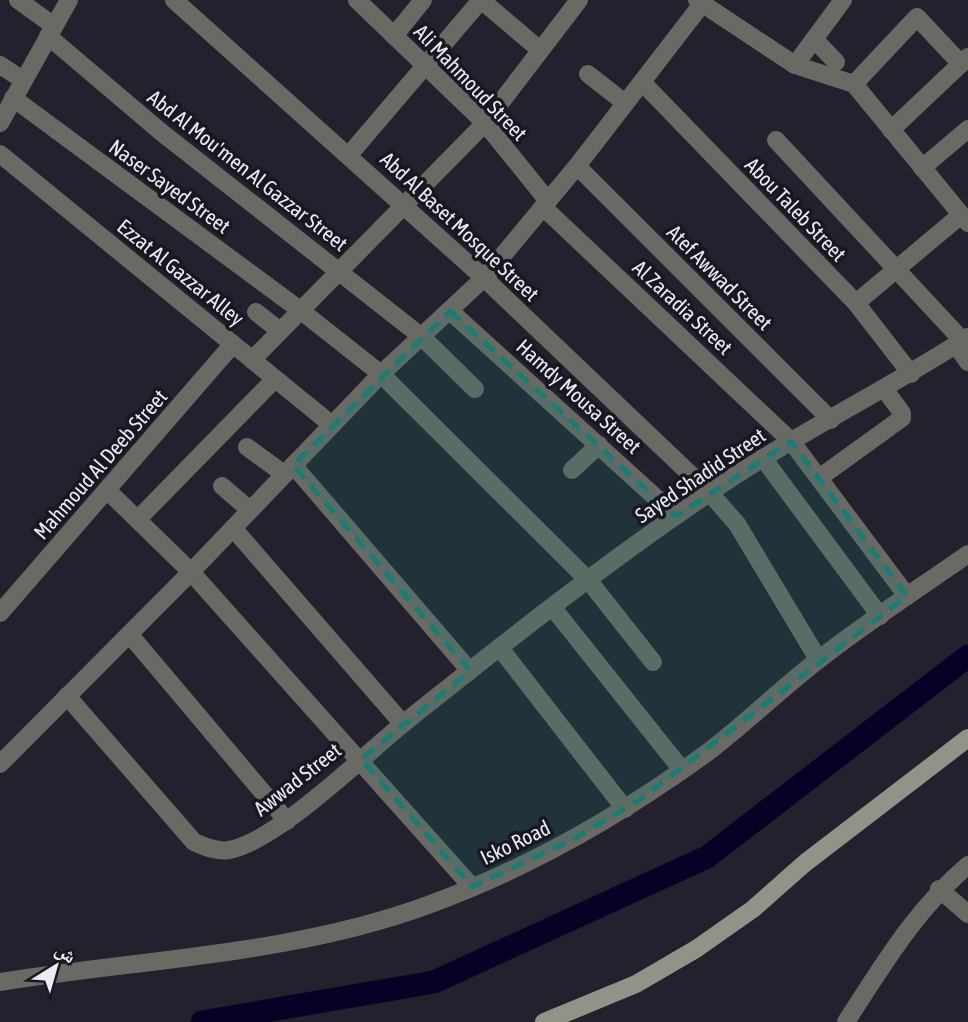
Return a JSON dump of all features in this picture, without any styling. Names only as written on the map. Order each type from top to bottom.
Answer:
[{"type":"street","name":"Abd Al Mou'men Al Gazzar Street","points":[[18,0],[161,132],[422,337],[475,389]]},
{"type":"street","points":[[0,123],[69,0]]},
{"type":"street","name":"Abd Al Baset Mosque Street","points":[[174,0],[405,205],[709,492],[737,524],[818,659]]},
{"type":"street","name":"Ali Mahmoud Street","points":[[357,0],[485,122],[546,204]]},
{"type":"street","points":[[394,36],[423,0]]},
{"type":"street","points":[[349,155],[481,0],[540,50]]},
{"type":"street","points":[[252,360],[485,122],[579,0]]},
{"type":"street","points":[[795,65],[843,0]]},
{"type":"street","points":[[0,764],[130,635],[381,374],[484,278],[577,166],[699,2],[795,65],[854,85],[965,219],[897,268],[856,303]]},
{"type":"street","points":[[854,85],[917,18],[965,60],[891,130]]},
{"type":"street","points":[[814,39],[836,62]]},
{"type":"street","points":[[0,65],[23,80]]},
{"type":"street","points":[[588,74],[625,103]]},
{"type":"street","name":"Abou Taleb Street","points":[[642,82],[856,303],[911,374]]},
{"type":"street","name":"Naser Sayed Street","points":[[13,98],[300,310],[381,374],[589,581],[653,662]]},
{"type":"street","points":[[922,168],[968,129]]},
{"type":"street","points":[[776,140],[962,341],[968,362]]},
{"type":"street","name":"Ezzat Al Gazzar Alley","points":[[0,154],[332,425]]},
{"type":"street","name":"Atef Awwad Street","points":[[577,166],[831,420]]},
{"type":"street","name":"Al Zaradia Street","points":[[546,204],[791,441],[907,596]]},
{"type":"street","name":"Hamdy Mousa Street","points":[[450,311],[676,516]]},
{"type":"street","points":[[256,312],[280,331]]},
{"type":"street","name":"Sayed Shadid Street","points":[[471,671],[709,492],[791,441],[885,390],[962,341]]},
{"type":"street","name":"Mahmoud Al Deeb Street","points":[[0,613],[233,344]]},
{"type":"street","points":[[139,518],[275,379]]},
{"type":"street","points":[[819,478],[899,421],[902,413],[885,390]]},
{"type":"street","points":[[572,470],[599,445]]},
{"type":"street","points":[[247,447],[288,470],[471,671]]},
{"type":"street","points":[[763,458],[880,616]]},
{"type":"street","points":[[222,486],[250,510]]},
{"type":"street","points":[[108,491],[139,518],[191,572],[361,759],[472,887]]},
{"type":"street","points":[[233,528],[403,724]]},
{"type":"street","name":"Isko Road","points":[[0,982],[82,968],[186,957],[302,937],[426,906],[472,887],[572,840],[625,809],[682,770],[818,659],[968,554]]},
{"type":"street","points":[[553,608],[682,770]]},
{"type":"street","points":[[130,635],[287,821]]},
{"type":"street","points":[[500,648],[625,809]]},
{"type":"street","name":"Awwad Street","points":[[67,696],[194,842],[210,849],[228,850],[245,845],[287,821],[471,671]]},
{"type":"street","points":[[544,1022],[636,984],[696,949],[753,909],[805,863],[968,738]]},
{"type":"street","points":[[846,1022],[910,924],[939,889],[968,865]]},
{"type":"street","points":[[939,889],[968,914]]},
{"type":"highlighted area","points":[[450,311],[676,516],[791,441],[907,596],[641,799],[572,840],[472,887],[361,759],[470,671],[293,465]]},
{"type":"waterway","points":[[202,1022],[434,982],[707,857],[968,656]]}]
